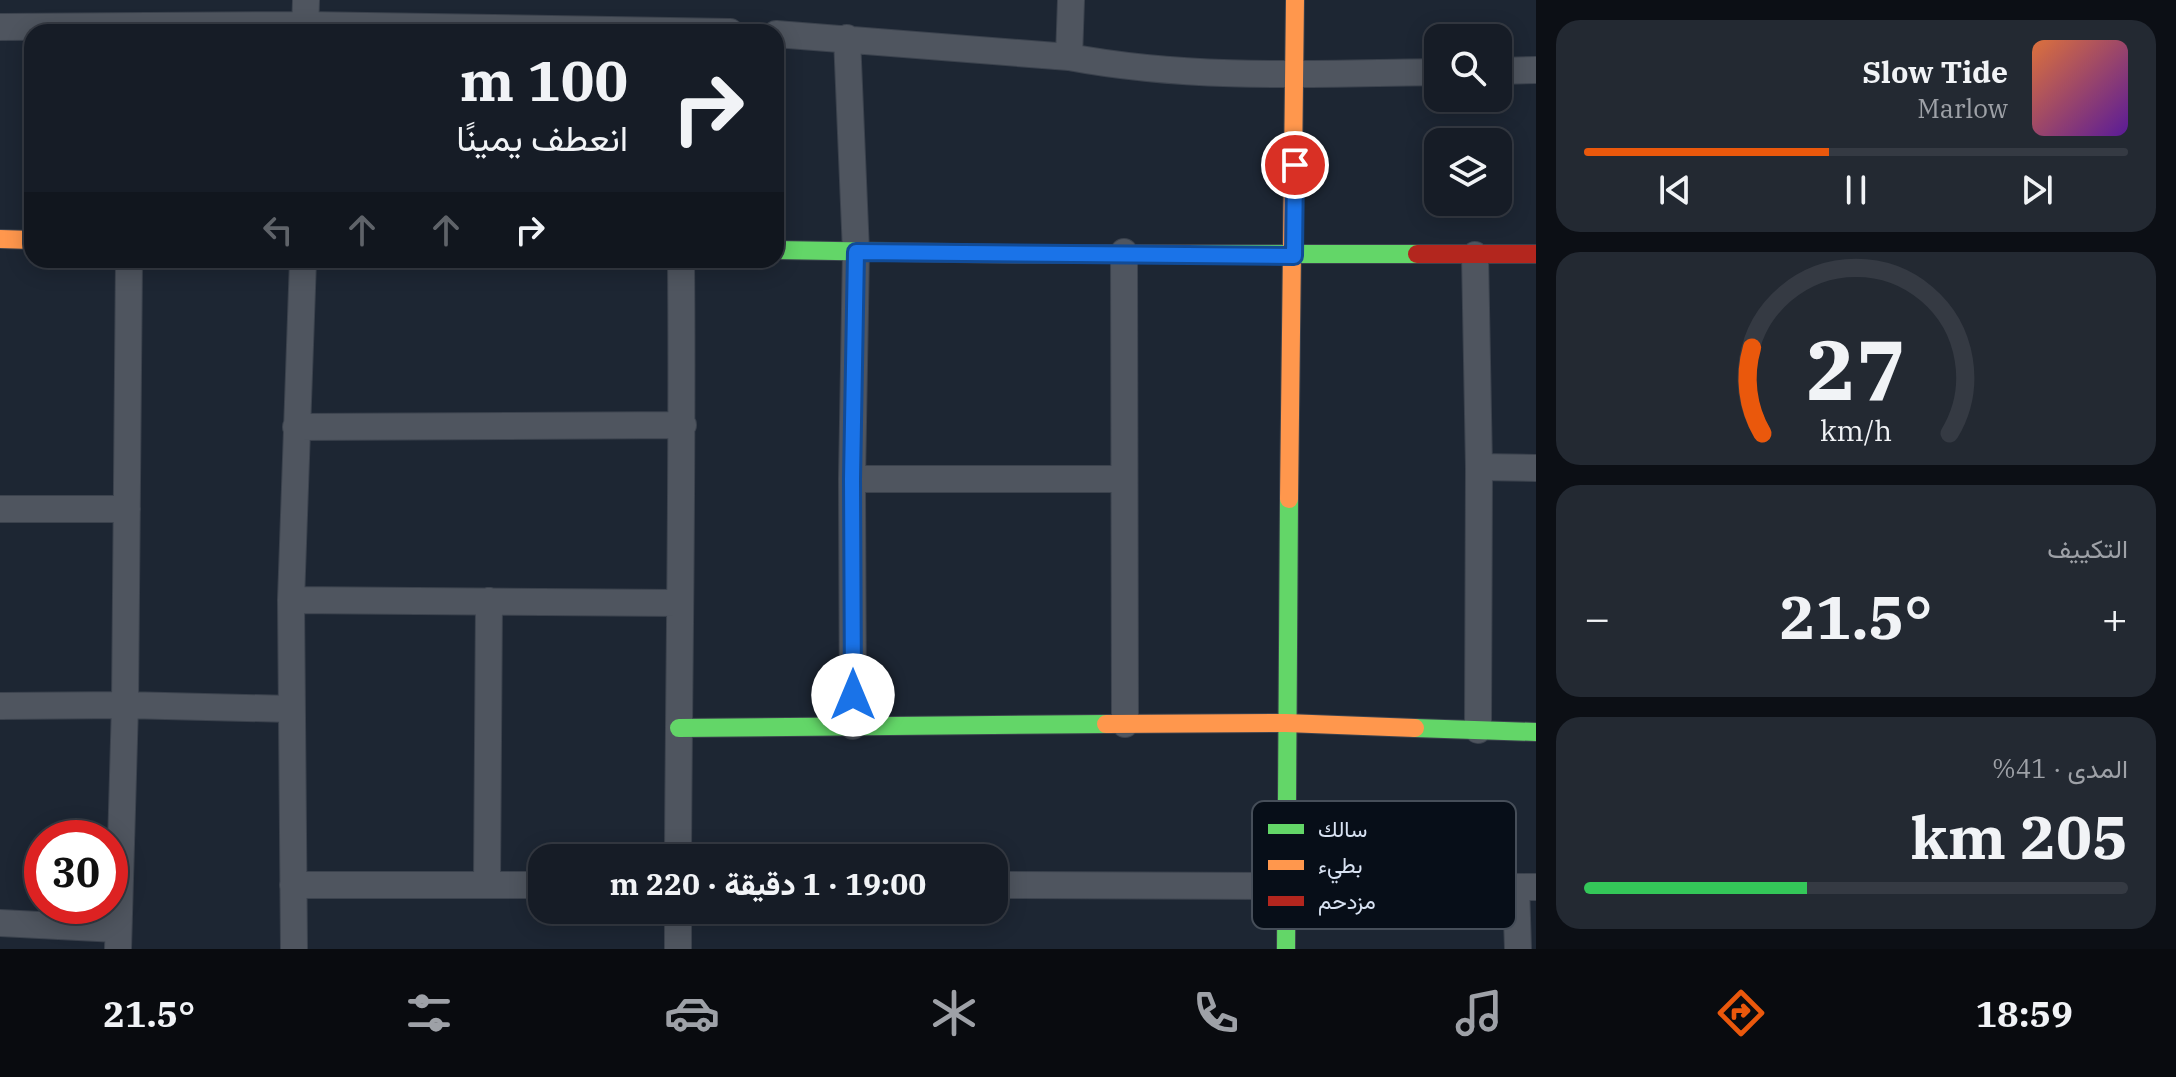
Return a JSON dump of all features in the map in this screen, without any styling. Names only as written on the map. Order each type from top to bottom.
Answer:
[{"type":"street","points":[[1069,57],[1071,0]]},
{"type":"street","points":[[1286,801],[1295,0]]},
{"type":"street","points":[[114,24],[305,19],[465,24]]},
{"type":"street","points":[[0,27],[24,26]]},
{"type":"street","points":[[784,34],[1069,57],[1153,70],[1296,75],[1424,72]]},
{"type":"street","points":[[847,38],[856,252],[852,479],[853,726]]},
{"type":"street","points":[[1512,71],[1536,70]]},
{"type":"street","points":[[0,239],[24,240]]},
{"type":"street","points":[[784,250],[1294,256],[1536,254]]},
{"type":"street","points":[[1124,252],[1125,724]]},
{"type":"street","points":[[1475,255],[1479,467],[1478,730]]},
{"type":"street","points":[[0,923],[118,939],[125,705],[129,268]]},
{"type":"street","points":[[294,949],[291,600],[303,268]]},
{"type":"street","points":[[678,844],[678,603],[683,425],[681,268]]},
{"type":"street","points":[[296,427],[683,425]]},
{"type":"street","points":[[1479,467],[1536,468]]},
{"type":"street","points":[[852,479],[1124,479]]},
{"type":"street","points":[[0,509],[127,509]]},
{"type":"street","points":[[291,600],[678,603]]},
{"type":"street","points":[[487,885],[489,601]]},
{"type":"street","points":[[0,706],[291,709]]},
{"type":"street","points":[[679,728],[1286,723],[1536,732]]},
{"type":"street","points":[[293,885],[528,885]]},
{"type":"street","points":[[1008,885],[1252,886]]},
{"type":"street","points":[[1518,949],[1526,887]]},
{"type":"street","points":[[678,924],[678,949]]},
{"type":"street","points":[[1286,929],[1286,949]]},
{"type":"traffic: fast","points":[[784,250],[1012,254],[1417,254]]},
{"type":"traffic: fast","points":[[1287,801],[1289,499]]},
{"type":"traffic: fast","points":[[679,728],[1106,724]]},
{"type":"traffic: fast","points":[[1415,728],[1536,732]]},
{"type":"traffic: fast","points":[[1286,929],[1286,949]]},
{"type":"traffic: slow","points":[[1289,499],[1295,0]]},
{"type":"traffic: slow","points":[[0,239],[24,240]]},
{"type":"traffic: slow","points":[[1106,724],[1286,723],[1415,728]]},
{"type":"traffic: jam","points":[[1417,254],[1536,254]]},
{"type":"route","points":[[853,695],[852,479],[856,252],[1124,252],[1294,256],[1295,165]]}]
